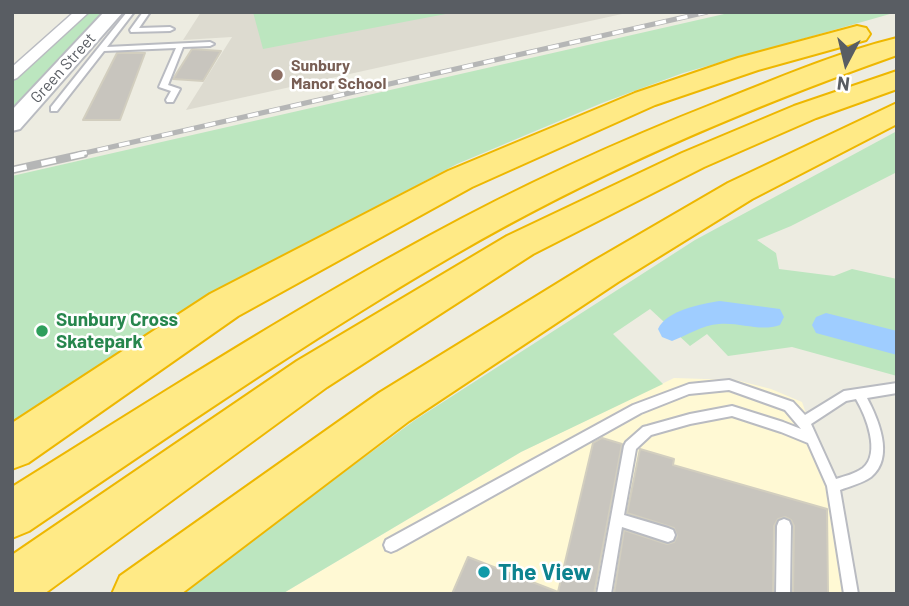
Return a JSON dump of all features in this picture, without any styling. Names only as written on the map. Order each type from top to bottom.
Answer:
[{"type":"highway","points":[[12,449],[224,305],[460,178],[645,99],[748,64],[897,23]]},
{"type":"highway","points":[[12,514],[385,278],[518,206],[644,145],[767,92],[897,46]]},
{"type":"highway","points":[[16,584],[312,374],[520,246],[693,160],[805,112],[897,79]]},
{"type":"highway","points":[[138,594],[394,407],[605,272],[740,191],[846,135],[897,112]]},
{"type":"street","points":[[12,75],[82,12]]},
{"type":"street","name":"Green Street","points":[[12,124],[114,12]]},
{"type":"lane","points":[[54,109],[131,12]]},
{"type":"lane","points":[[147,12],[134,30],[170,29]]},
{"type":"lane","points":[[103,49],[211,44]]},
{"type":"lane","points":[[170,100],[176,89],[163,87],[180,46]]},
{"type":"lane","points":[[391,545],[636,409],[689,389],[729,385],[789,406],[804,422],[833,486],[851,594]]},
{"type":"lane","points":[[804,422],[844,396],[897,388]]},
{"type":"lane","points":[[833,486],[868,471],[875,460],[876,434],[871,412],[858,393]]},
{"type":"lane","points":[[604,594],[630,446],[647,431],[732,411],[783,427],[813,440]]},
{"type":"lane","points":[[617,519],[668,535]]},
{"type":"lane","points":[[783,594],[784,526]]},
{"type":"shaded area","name":"Sunbury Manor School","points":[[201,12],[631,12],[186,110],[232,37],[183,40]]},
{"type":"shaded area","points":[[674,378],[736,380],[771,389],[802,402],[840,510],[848,594],[282,594],[521,452]]},
{"type":"green space","points":[[82,12],[114,12],[12,124],[12,75]]},
{"type":"green space","points":[[253,12],[456,12],[263,49]]},
{"type":"green space","points":[[733,12],[897,12],[683,73],[602,103],[457,164],[281,257],[12,427],[12,176]]},
{"type":"green space","points":[[897,131],[897,172],[791,226],[757,240],[776,253],[779,269],[834,276],[852,269],[897,279],[897,376],[792,347],[728,356],[707,334],[690,346],[650,309],[613,334],[663,384],[521,452],[282,594],[178,594],[415,420],[695,240]]},
{"type":"building","points":[[192,49],[221,51],[203,81],[173,79]]},
{"type":"building","points":[[117,53],[145,53],[120,120],[83,120]]},
{"type":"building","points":[[602,438],[622,444],[594,594],[452,594],[468,557],[558,592],[593,443]]},
{"type":"building","points":[[640,449],[674,459],[673,465],[827,509],[828,594],[793,594],[794,526],[791,520],[785,517],[778,519],[774,526],[773,594],[614,594],[624,530],[667,544],[674,542],[677,536],[674,528],[627,513]]},
{"type":"waterway","points":[[672,329],[699,317],[720,312],[770,317]]},
{"type":"waterway","points":[[826,325],[897,343]]},
{"type":"railway","points":[[76,155],[707,12]]},
{"type":"railway","points":[[12,170],[84,154]]},
{"type":"place","name":"Sunbury Manor School","points":[[277,75]]},
{"type":"place","name":"Sunbury Cross Skatepark","points":[[42,331]]},
{"type":"place","name":"The View","points":[[484,572]]}]
